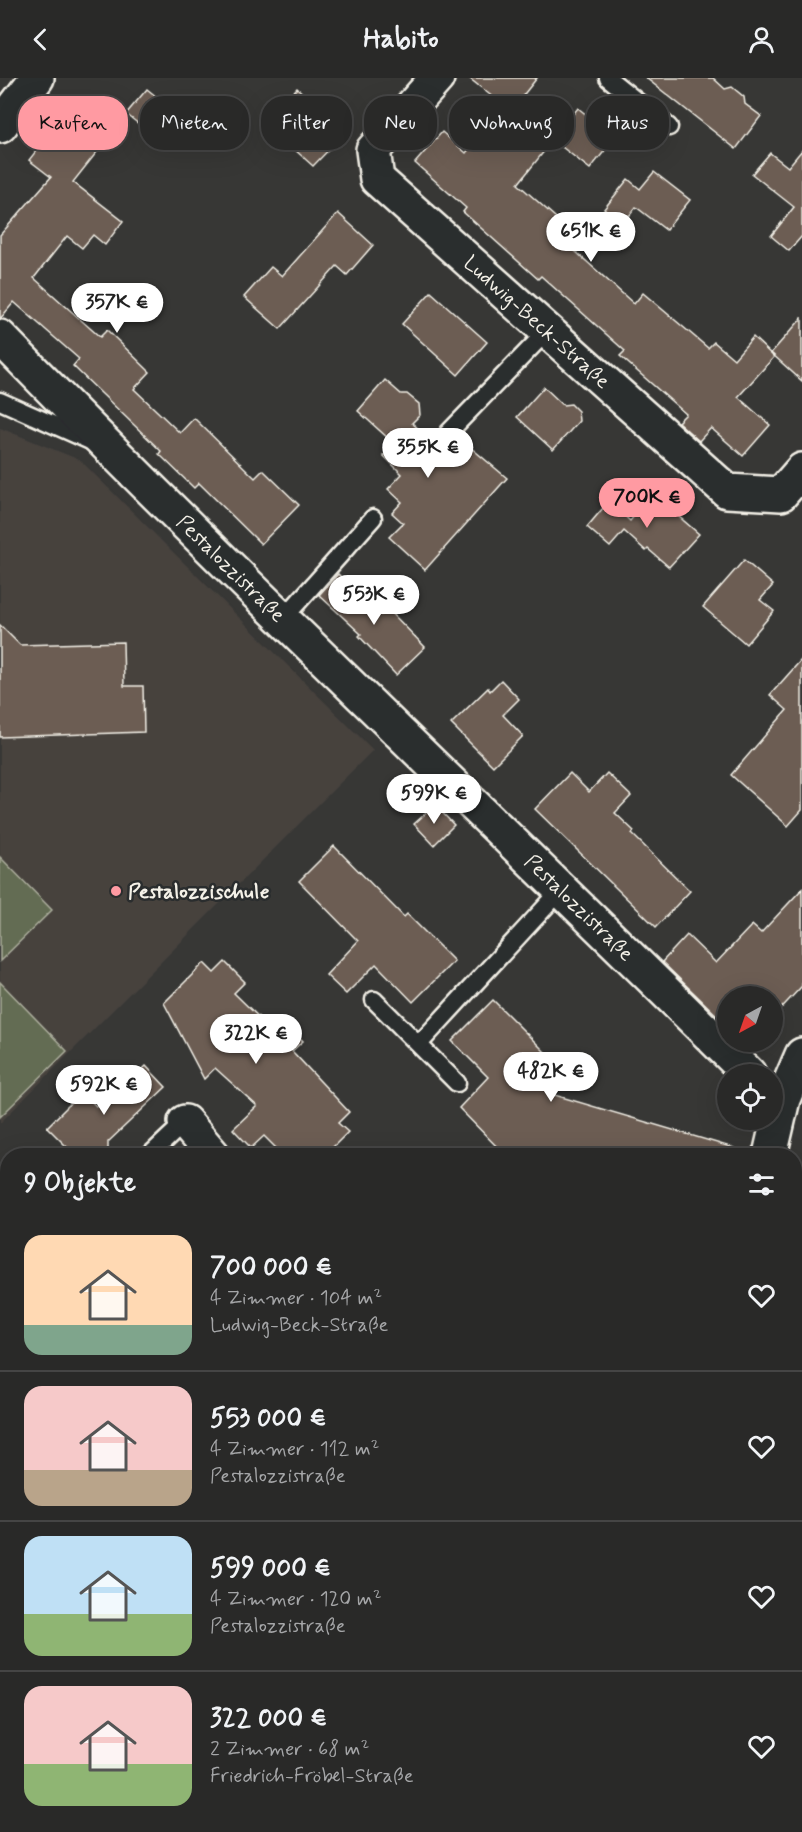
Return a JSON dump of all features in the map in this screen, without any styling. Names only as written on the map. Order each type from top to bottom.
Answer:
[{"type":"street","points":[[0,126],[37,78]]},
{"type":"street","name":"Ludwig-Beck-Straße","points":[[437,78],[373,150],[377,179],[727,490],[780,494],[802,470]]},
{"type":"street","name":"Pestalozzistraße","points":[[0,338],[110,449],[739,1064]]},
{"type":"street","points":[[783,1086],[802,1054]]},
{"type":"street","points":[[185,1122],[207,1148]]},
{"type":"street","points":[[771,1148],[773,1130]]},
{"type":"lane","points":[[608,78],[630,96]]},
{"type":"lane","points":[[448,434],[547,331]]},
{"type":"lane","points":[[0,401],[110,449]]},
{"type":"lane","points":[[284,618],[373,518]]},
{"type":"lane","points":[[419,1044],[562,889]]},
{"type":"lane","points":[[374,1000],[457,1083]]},
{"type":"lane","points":[[157,1148],[185,1122]]},
{"type":"shaded area","name":"Pestalozzischule","points":[[0,428],[80,460],[373,750],[0,1123]]},
{"type":"green space","points":[[0,857],[52,910],[0,961]]},
{"type":"green space","points":[[0,982],[67,1051],[0,1117]]},
{"type":"building","points":[[469,78],[537,78],[523,96],[492,96]]},
{"type":"building","points":[[646,78],[713,78],[725,89],[732,87],[744,97],[745,104],[761,116],[736,149]]},
{"type":"building","points":[[297,88],[306,96],[290,96]]},
{"type":"building","points":[[147,89],[156,96],[141,96]]},
{"type":"building","points":[[140,97],[140,125],[128,116],[128,112]]},
{"type":"building","points":[[578,108],[586,114],[586,150],[605,150],[590,169],[566,150],[574,150],[574,113]]},
{"type":"building","points":[[442,132],[449,138],[449,150],[463,150],[466,153],[468,150],[545,150],[518,184],[564,225],[556,234],[634,304],[643,293],[708,348],[714,342],[734,359],[753,337],[774,357],[738,397],[770,425],[743,456],[711,428],[699,441],[678,422],[686,414],[620,356],[625,351],[541,276],[538,279],[463,212],[466,208],[415,163],[426,150],[437,150],[437,138]]},
{"type":"building","points":[[37,150],[98,150],[73,182],[123,221],[105,245],[93,235],[82,248],[67,236],[34,278],[100,337],[107,330],[150,372],[134,389],[180,433],[194,418],[255,478],[263,470],[299,505],[261,544],[199,483],[194,488],[159,454],[161,451],[73,366],[79,359],[14,302],[0,319],[0,235],[51,177],[29,160]]},
{"type":"building","points":[[295,150],[329,150],[313,166]]},
{"type":"building","points":[[802,150],[802,236],[789,251],[771,236],[794,207],[752,174],[770,153],[788,167]]},
{"type":"building","points":[[654,172],[690,200],[666,230],[636,207],[623,224],[604,209],[628,179],[640,189]]},
{"type":"building","points":[[338,213],[373,245],[347,275],[337,266],[280,329],[244,297],[271,267],[282,276]]},
{"type":"building","points":[[431,292],[487,342],[458,375],[402,324]]},
{"type":"building","points":[[802,318],[802,381],[771,353]]},
{"type":"building","points":[[385,380],[401,394],[407,394],[419,404],[420,415],[412,423],[456,462],[470,447],[507,478],[425,570],[389,537],[403,523],[392,513],[402,502],[388,489],[402,474],[383,455],[400,449],[358,411]]},
{"type":"building","points":[[544,387],[563,405],[571,404],[578,411],[579,421],[553,450],[517,417]]},
{"type":"building","points":[[650,497],[664,497],[675,507],[676,514],[699,534],[669,567],[648,549],[646,551],[624,531],[610,547],[587,527],[609,501],[630,521]]},
{"type":"building","points":[[744,560],[773,585],[760,600],[774,611],[746,644],[703,607]]},
{"type":"building","points":[[338,574],[381,615],[388,609],[425,647],[396,675],[359,636],[361,634],[319,595]]},
{"type":"building","points":[[0,625],[20,645],[123,642],[124,686],[143,686],[144,732],[0,737]]},
{"type":"building","points":[[802,659],[802,810],[788,826],[731,775],[787,710],[770,695]]},
{"type":"building","points":[[501,680],[519,699],[503,715],[523,736],[493,766],[451,724],[488,688],[490,691]]},
{"type":"building","points":[[570,773],[589,792],[607,773],[631,796],[615,813],[634,831],[632,834],[690,891],[656,927],[535,809]]},
{"type":"building","points":[[435,805],[454,825],[434,845],[414,824]]},
{"type":"building","points":[[334,846],[404,917],[407,914],[454,961],[413,1002],[376,964],[346,994],[326,975],[358,941],[299,881]]},
{"type":"building","points":[[802,889],[802,986],[783,1006],[783,986],[717,986],[717,1015],[662,962],[687,935],[716,963],[752,925],[761,933]]},
{"type":"building","points":[[225,962],[245,982],[234,993],[273,1031],[283,1021],[303,1041],[292,1051],[349,1112],[338,1123],[348,1132],[332,1148],[276,1148],[264,1136],[251,1148],[233,1129],[257,1106],[215,1068],[204,1079],[164,1003],[204,963],[214,973]]},
{"type":"building","points":[[493,1000],[569,1076],[551,1094],[734,1148],[498,1148],[459,1108],[488,1077],[452,1041]]},
{"type":"building","points":[[146,1066],[166,1087],[108,1142],[108,1148],[68,1148],[47,1127],[82,1092],[96,1106],[98,1104],[101,1107]]},
{"type":"place","name":"Pestalozzischule","points":[[116,891]]}]
